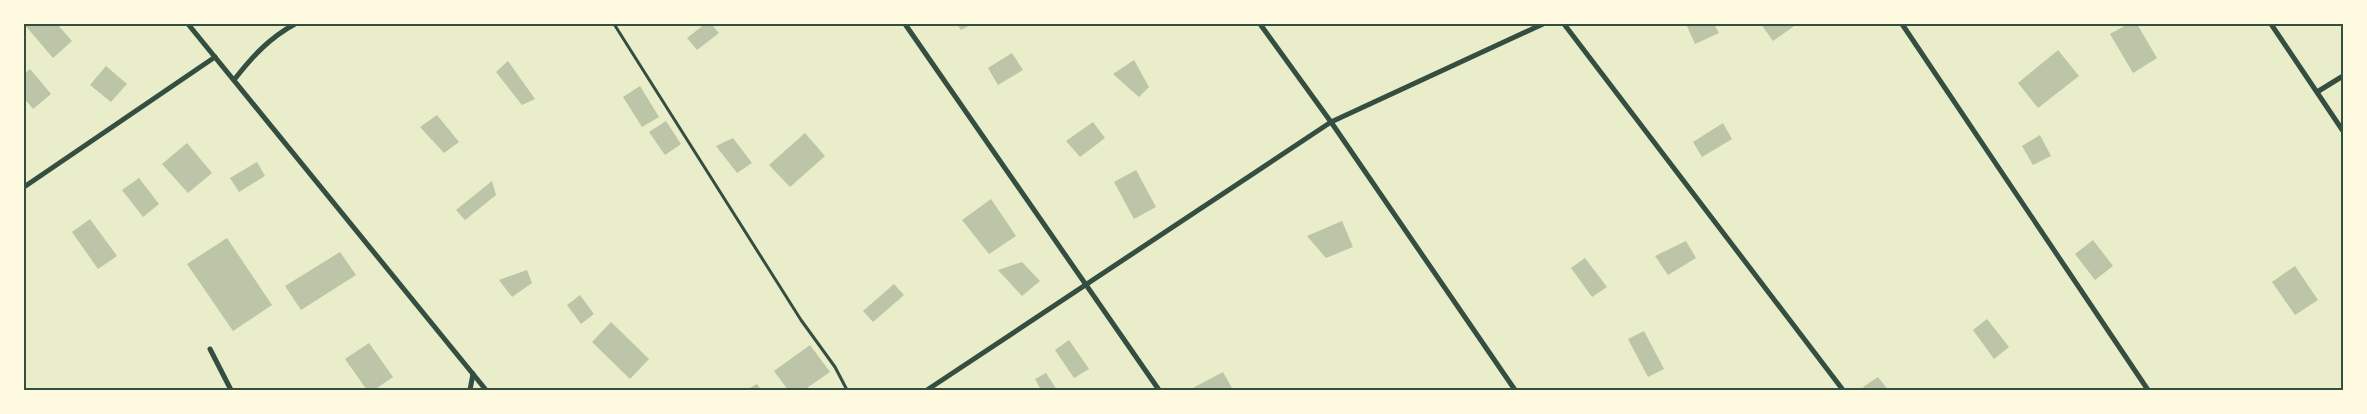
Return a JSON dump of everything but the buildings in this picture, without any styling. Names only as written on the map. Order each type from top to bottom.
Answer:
[{"type":"street","points":[[188,24],[486,390]]},
{"type":"street","points":[[234,80],[258,50],[281,32],[296,24]]},
{"type":"street","points":[[905,24],[1159,390]]},
{"type":"street","points":[[1260,24],[1331,122],[1515,390]]},
{"type":"street","points":[[927,390],[1331,122],[1543,24]]},
{"type":"street","points":[[1564,24],[1843,390]]},
{"type":"street","points":[[1902,24],[2148,390]]},
{"type":"street","points":[[2271,24],[2343,131]]},
{"type":"street","points":[[24,187],[214,57]]},
{"type":"street","points":[[2317,92],[2343,76]]},
{"type":"street","points":[[210,349],[231,390]]},
{"type":"street","points":[[470,390],[473,374]]},
{"type":"path","points":[[614,24],[801,320],[835,367],[847,390]]}]
